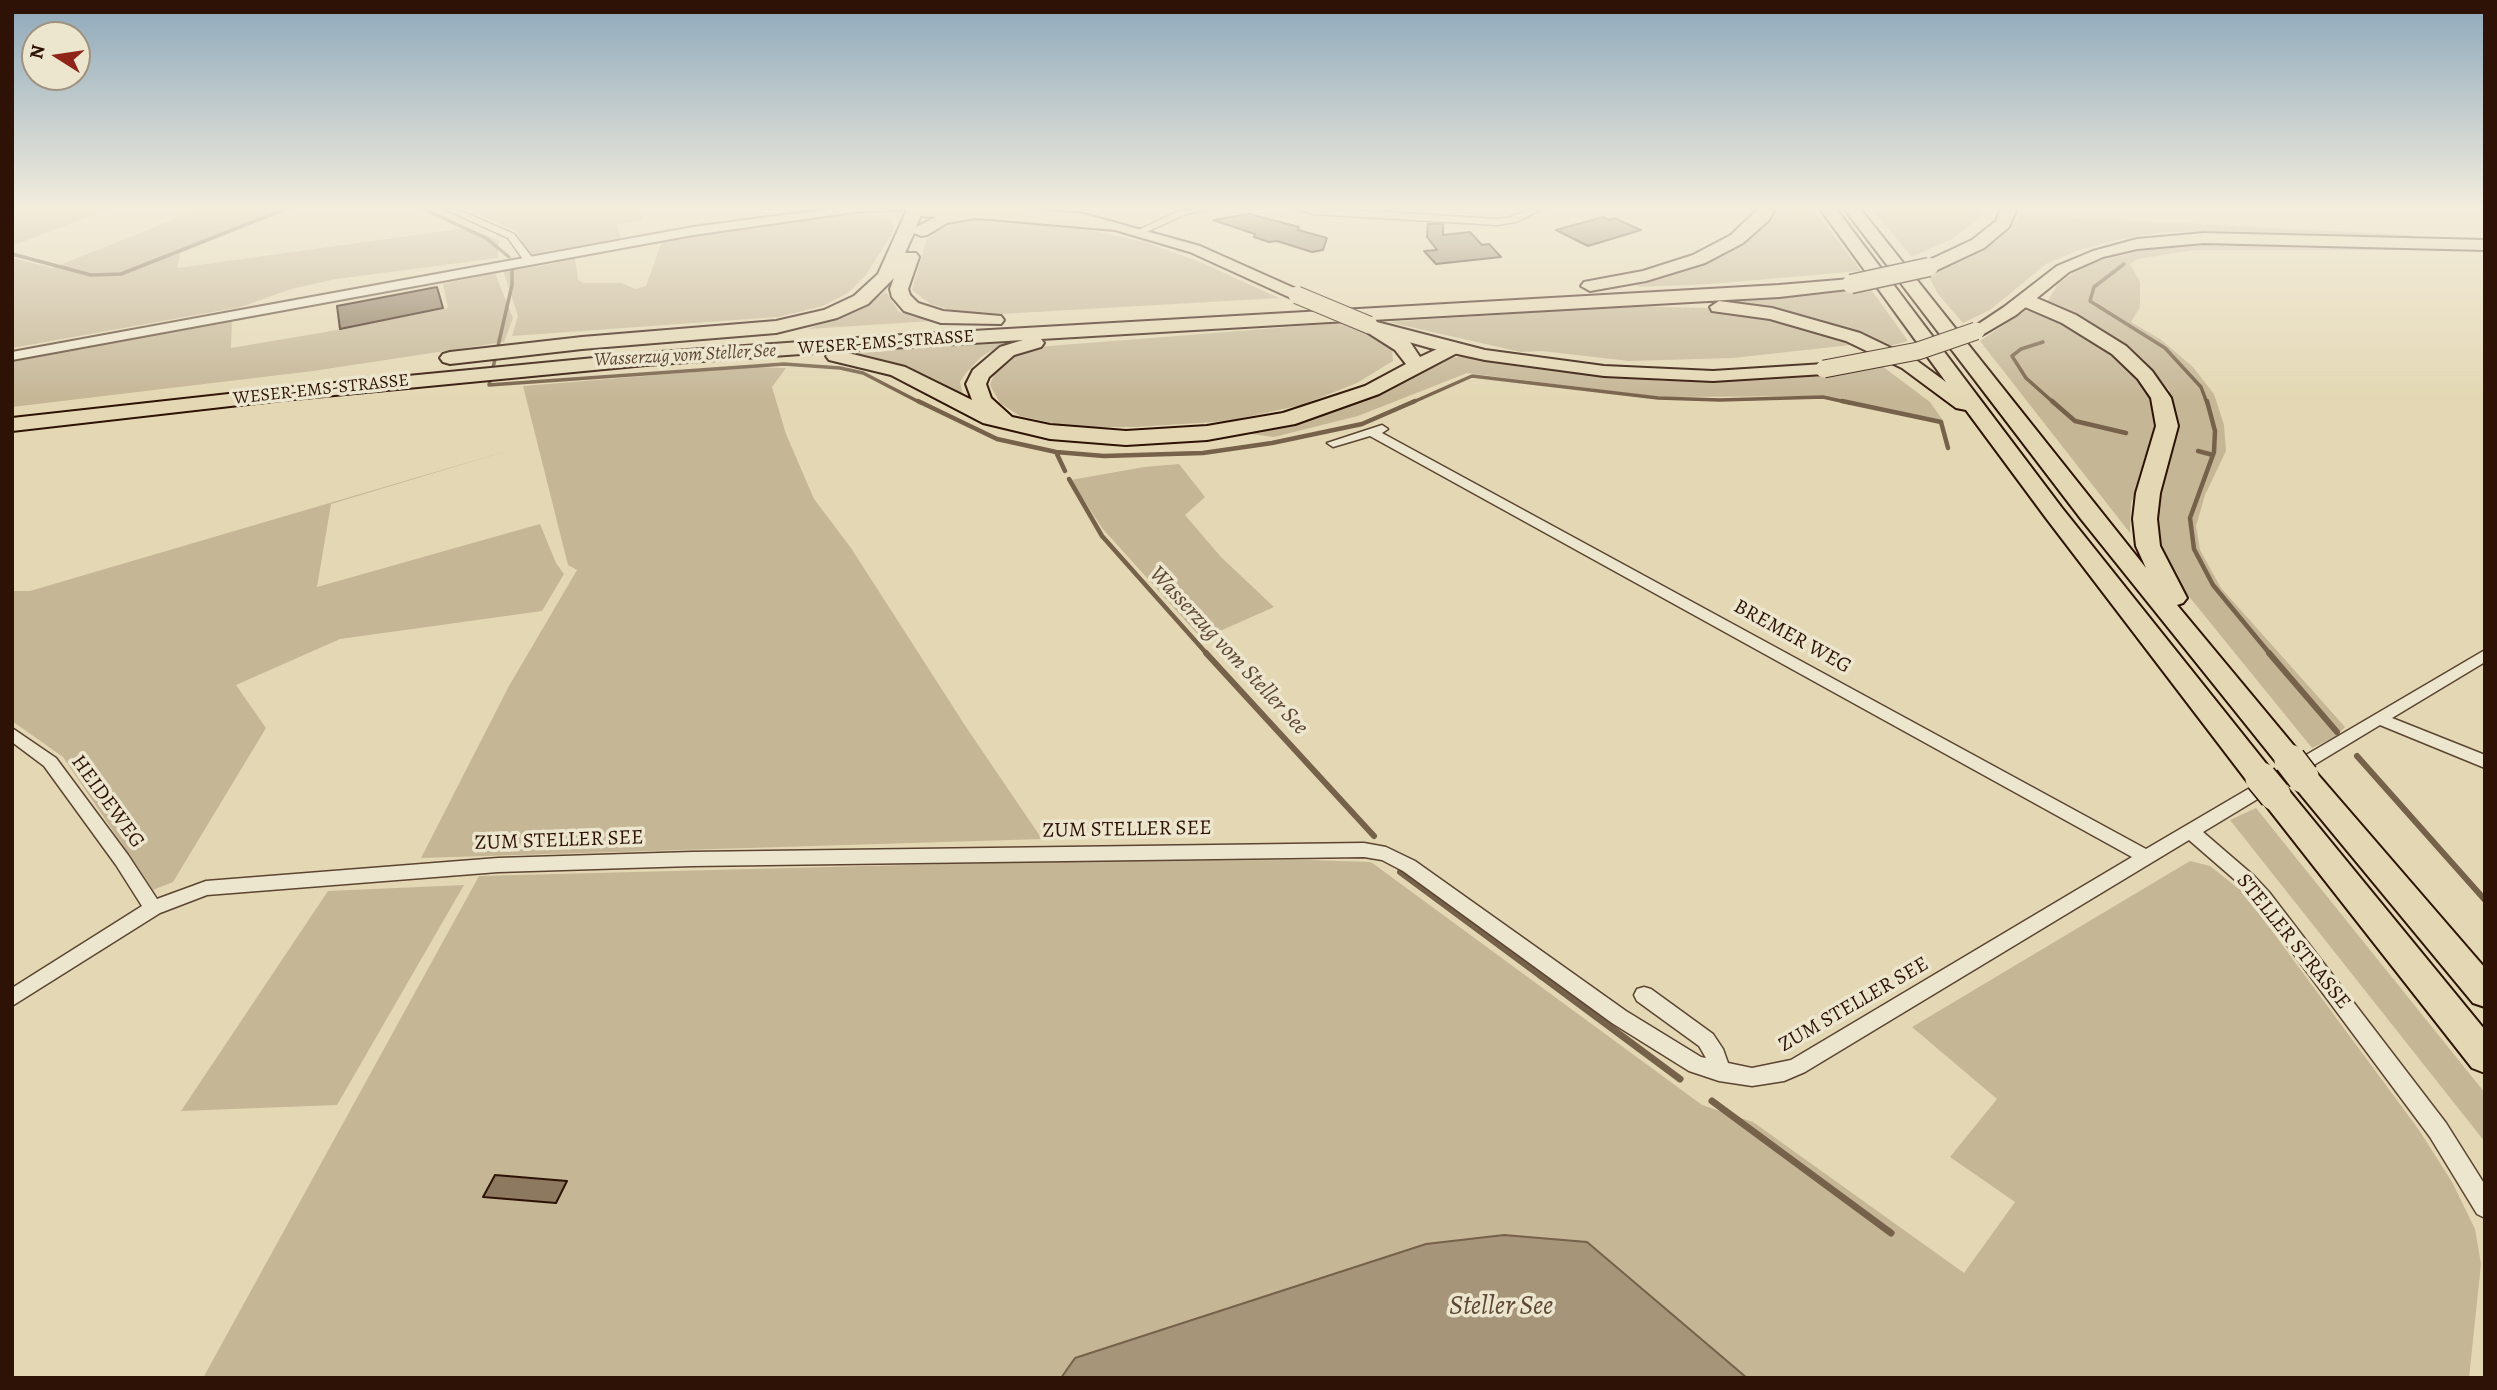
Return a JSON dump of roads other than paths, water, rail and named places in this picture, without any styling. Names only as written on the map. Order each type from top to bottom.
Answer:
[{"type":"highway","points":[[511,361],[776,327],[830,314],[861,300],[889,271]]},
{"type":"highway","points":[[904,271],[900,281],[901,297],[911,307],[927,313],[957,319],[1053,323]]},
{"type":"highway","points":[[1507,297],[1614,283],[1659,271]]},
{"type":"highway","points":[[1874,271],[2079,546],[2485,1057]]},
{"type":"highway","points":[[1594,302],[1849,280],[1890,271]]},
{"type":"highway","points":[[1901,271],[2202,654],[2485,993]]},
{"type":"highway","points":[[1507,297],[1849,280]]},
{"type":"highway","name":"WESER-EMS-STRASSE","points":[[12,425],[511,361],[748,342],[1507,297]]},
{"type":"highway","points":[[2025,300],[2069,319],[2119,351],[2144,375],[2161,398],[2167,426],[2148,493],[2145,519],[2148,546],[2202,654]]},
{"type":"highway","points":[[1594,302],[1730,308],[1772,314],[1833,330],[1880,348],[1909,364],[1989,426]]},
{"type":"highway","name":"WESER-EMS-STRASSE","points":[[511,361],[743,352],[1594,302]]},
{"type":"highway","points":[[1368,325],[1404,345],[1412,359]]},
{"type":"highway","points":[[1005,421],[984,402],[976,384],[980,374],[997,358],[1020,346],[1122,329]]},
{"type":"highway","points":[[1392,380],[1400,369],[1430,343]]},
{"type":"highway","points":[[743,352],[824,355],[869,362],[898,371],[975,412],[1005,421],[1076,436],[1126,438],[1207,433],[1287,419],[1331,405],[1392,380],[1452,348]]},
{"type":"highway","name":"WESER-EMS-STRASSE","points":[[12,415],[485,364]]},
{"type":"main road","points":[[1245,271],[1368,325],[1452,348],[1515,360],[1640,373],[1737,375],[1824,369],[1918,351],[1976,331],[2025,300],[2061,271]]},
{"type":"street","points":[[12,356],[470,271]]},
{"type":"street","name":"BREMER WEG","points":[[1333,443],[1379,430],[2146,858]]},
{"type":"street","points":[[2146,858],[2485,655]]},
{"type":"street","points":[[2378,718],[2485,762]]},
{"type":"street","name":"HEIDEWEG","points":[[12,733],[50,762],[122,860],[153,908]]},
{"type":"street","name":"STELLER STRASSE","points":[[2190,831],[2248,881],[2262,897],[2438,1130],[2485,1207]]},
{"type":"street","name":"ZUM STELLER SEE","points":[[12,998],[153,908],[206,888],[498,865],[706,859],[1364,850],[1386,854],[1409,866],[1619,1017],[1696,1065],[1752,1077],[1784,1072],[1798,1066],[2146,858]]},
{"type":"street","points":[[1644,995],[1706,1040],[1716,1055],[1719,1072]]},
{"type":"water","name":"Steller See","points":[[1504,1235],[1587,1242],[1747,1378],[1061,1378],[1075,1358],[1426,1244]]},
{"type":"waterway","points":[[75,271],[91,275],[121,274],[129,271]]},
{"type":"waterway","name":"Wasserzug vom Steller See","points":[[512,271],[512,285],[489,385],[784,364],[840,368],[863,373],[921,403]]},
{"type":"waterway","points":[[2115,271],[2094,287],[2090,301],[2165,348],[2201,387],[2207,403]]},
{"type":"waterway","points":[[2043,342],[2021,349],[2012,356],[2026,378],[2054,403]]},
{"type":"waterway","points":[[1411,403],[1472,376],[1658,398],[1720,400],[1823,397],[1850,403]]},
{"type":"waterway","name":"Wasserzug vom Steller See","points":[[918,401],[997,439],[1056,452]]},
{"type":"waterway","points":[[1056,452],[1104,456],[1203,453],[1272,443],[1362,424],[1415,401]]},
{"type":"waterway","points":[[1842,401],[1941,422],[1948,448]]},
{"type":"waterway","points":[[2052,401],[2075,421],[2126,433]]},
{"type":"waterway","points":[[2207,401],[2215,431],[2213,455]]},
{"type":"waterway","points":[[2198,451],[2213,455]]},
{"type":"waterway","name":"Wasserzug vom Steller See","points":[[1056,452],[1065,471]]},
{"type":"waterway","points":[[2213,455],[2190,518],[2194,549],[2213,585],[2270,654]]},
{"type":"waterway","name":"Wasserzug vom Steller See","points":[[1069,479],[1102,536],[1207,654]]},
{"type":"waterway","name":"Wasserzug vom Steller See","points":[[1206,653],[1374,836]]},
{"type":"waterway","points":[[2269,653],[2337,732]]},
{"type":"waterway","points":[[2357,756],[2485,900]]},
{"type":"waterway","points":[[1400,872],[1542,977]]},
{"type":"waterway","points":[[1540,975],[1680,1079]]},
{"type":"waterway","points":[[1712,1101],[1891,1233]]}]
